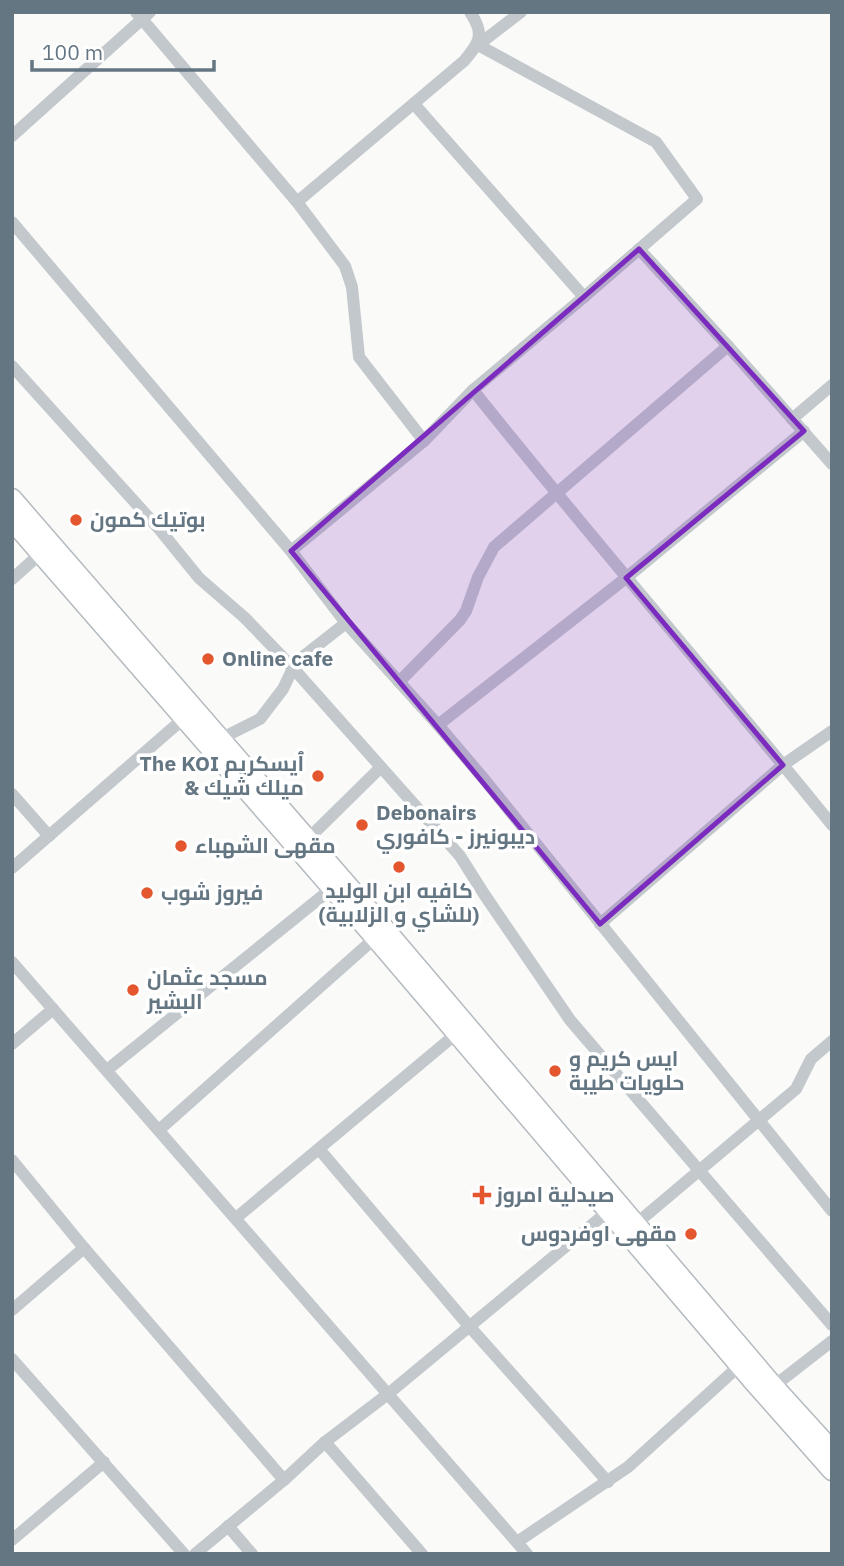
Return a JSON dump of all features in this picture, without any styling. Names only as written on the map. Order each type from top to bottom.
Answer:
[{"type":"street","points":[[470,12],[479,25],[478,45]]},
{"type":"street","points":[[297,202],[464,61],[478,45],[521,12]]},
{"type":"street","points":[[12,136],[143,15],[297,202],[345,266],[350,277],[359,357],[424,441]]},
{"type":"street","points":[[291,551],[424,441],[473,390],[697,199],[656,142],[478,45]]},
{"type":"street","points":[[414,104],[584,297]]},
{"type":"street","points":[[12,222],[291,551],[346,623],[484,779],[832,1211]]},
{"type":"street","points":[[639,249],[832,464]]},
{"type":"street","points":[[399,682],[460,620],[494,547],[728,346]]},
{"type":"street","points":[[12,366],[160,530],[199,578],[245,618],[293,668],[460,856],[570,1020],[832,1325]]},
{"type":"street","points":[[792,419],[832,385]]},
{"type":"street","points":[[473,390],[555,493],[832,825]]},
{"type":"street","points":[[438,724],[626,578],[804,432]]},
{"type":"street","points":[[12,498],[353,891],[740,1366],[832,1471]]},
{"type":"street","points":[[12,521],[456,1034],[613,1207],[637,1223],[832,1450]]},
{"type":"street","points":[[12,579],[40,554]]},
{"type":"street","points":[[220,739],[260,719],[283,689],[300,659],[346,623]]},
{"type":"street","points":[[12,868],[183,719],[204,720]]},
{"type":"street","points":[[600,923],[783,765],[832,731]]},
{"type":"street","points":[[308,839],[380,768]]},
{"type":"street","points":[[12,794],[49,836]]},
{"type":"street","points":[[107,1070],[331,889],[353,891]]},
{"type":"street","points":[[159,1130],[375,938]]},
{"type":"street","points":[[12,962],[527,1554]]},
{"type":"street","points":[[12,1044],[53,1009]]},
{"type":"street","points":[[236,1218],[456,1034]]},
{"type":"street","points":[[637,1223],[796,1089],[811,1059],[832,1041]]},
{"type":"street","points":[[319,1149],[469,1326],[608,1482]]},
{"type":"street","points":[[12,1160],[84,1248],[284,1480]]},
{"type":"street","points":[[195,1554],[325,1442],[388,1394],[613,1207]]},
{"type":"street","points":[[12,1310],[84,1248]]},
{"type":"street","points":[[775,1385],[832,1341]]},
{"type":"street","points":[[12,1359],[184,1554]]},
{"type":"street","points":[[517,1542],[628,1467],[740,1366]]},
{"type":"street","points":[[325,1442],[422,1554]]},
{"type":"street","points":[[12,1540],[104,1462]]},
{"type":"street","points":[[228,1526],[252,1554]]},
{"type":"highlighted area","points":[[639,249],[804,431],[626,578],[783,765],[600,924],[291,551]]},
{"type":"place","name":"بوتيك كمون","points":[[76,520]]},
{"type":"place","name":"Online cafe","points":[[208,659]]},
{"type":"place","name":"The KOI ٱيسكريم & ميلك شيك","points":[[318,776]]},
{"type":"place","name":"Debonairs ديبونيرز - كافوري","points":[[362,825]]},
{"type":"place","name":"مقهى الشهباء","points":[[181,846]]},
{"type":"place","name":"كافيه ابن الوليد (للشاي و الزلابية)","points":[[399,867]]},
{"type":"place","name":"فيروز شوب","points":[[147,893]]},
{"type":"place","name":"مسجد عثمان البشير","points":[[133,990]]},
{"type":"place","name":"ايس كريم و حلويات طيبة","points":[[555,1071]]},
{"type":"place","name":"صيدلية امروز","points":[[482,1195]]},
{"type":"place","name":"مقهى اوفردوس","points":[[691,1234]]}]
